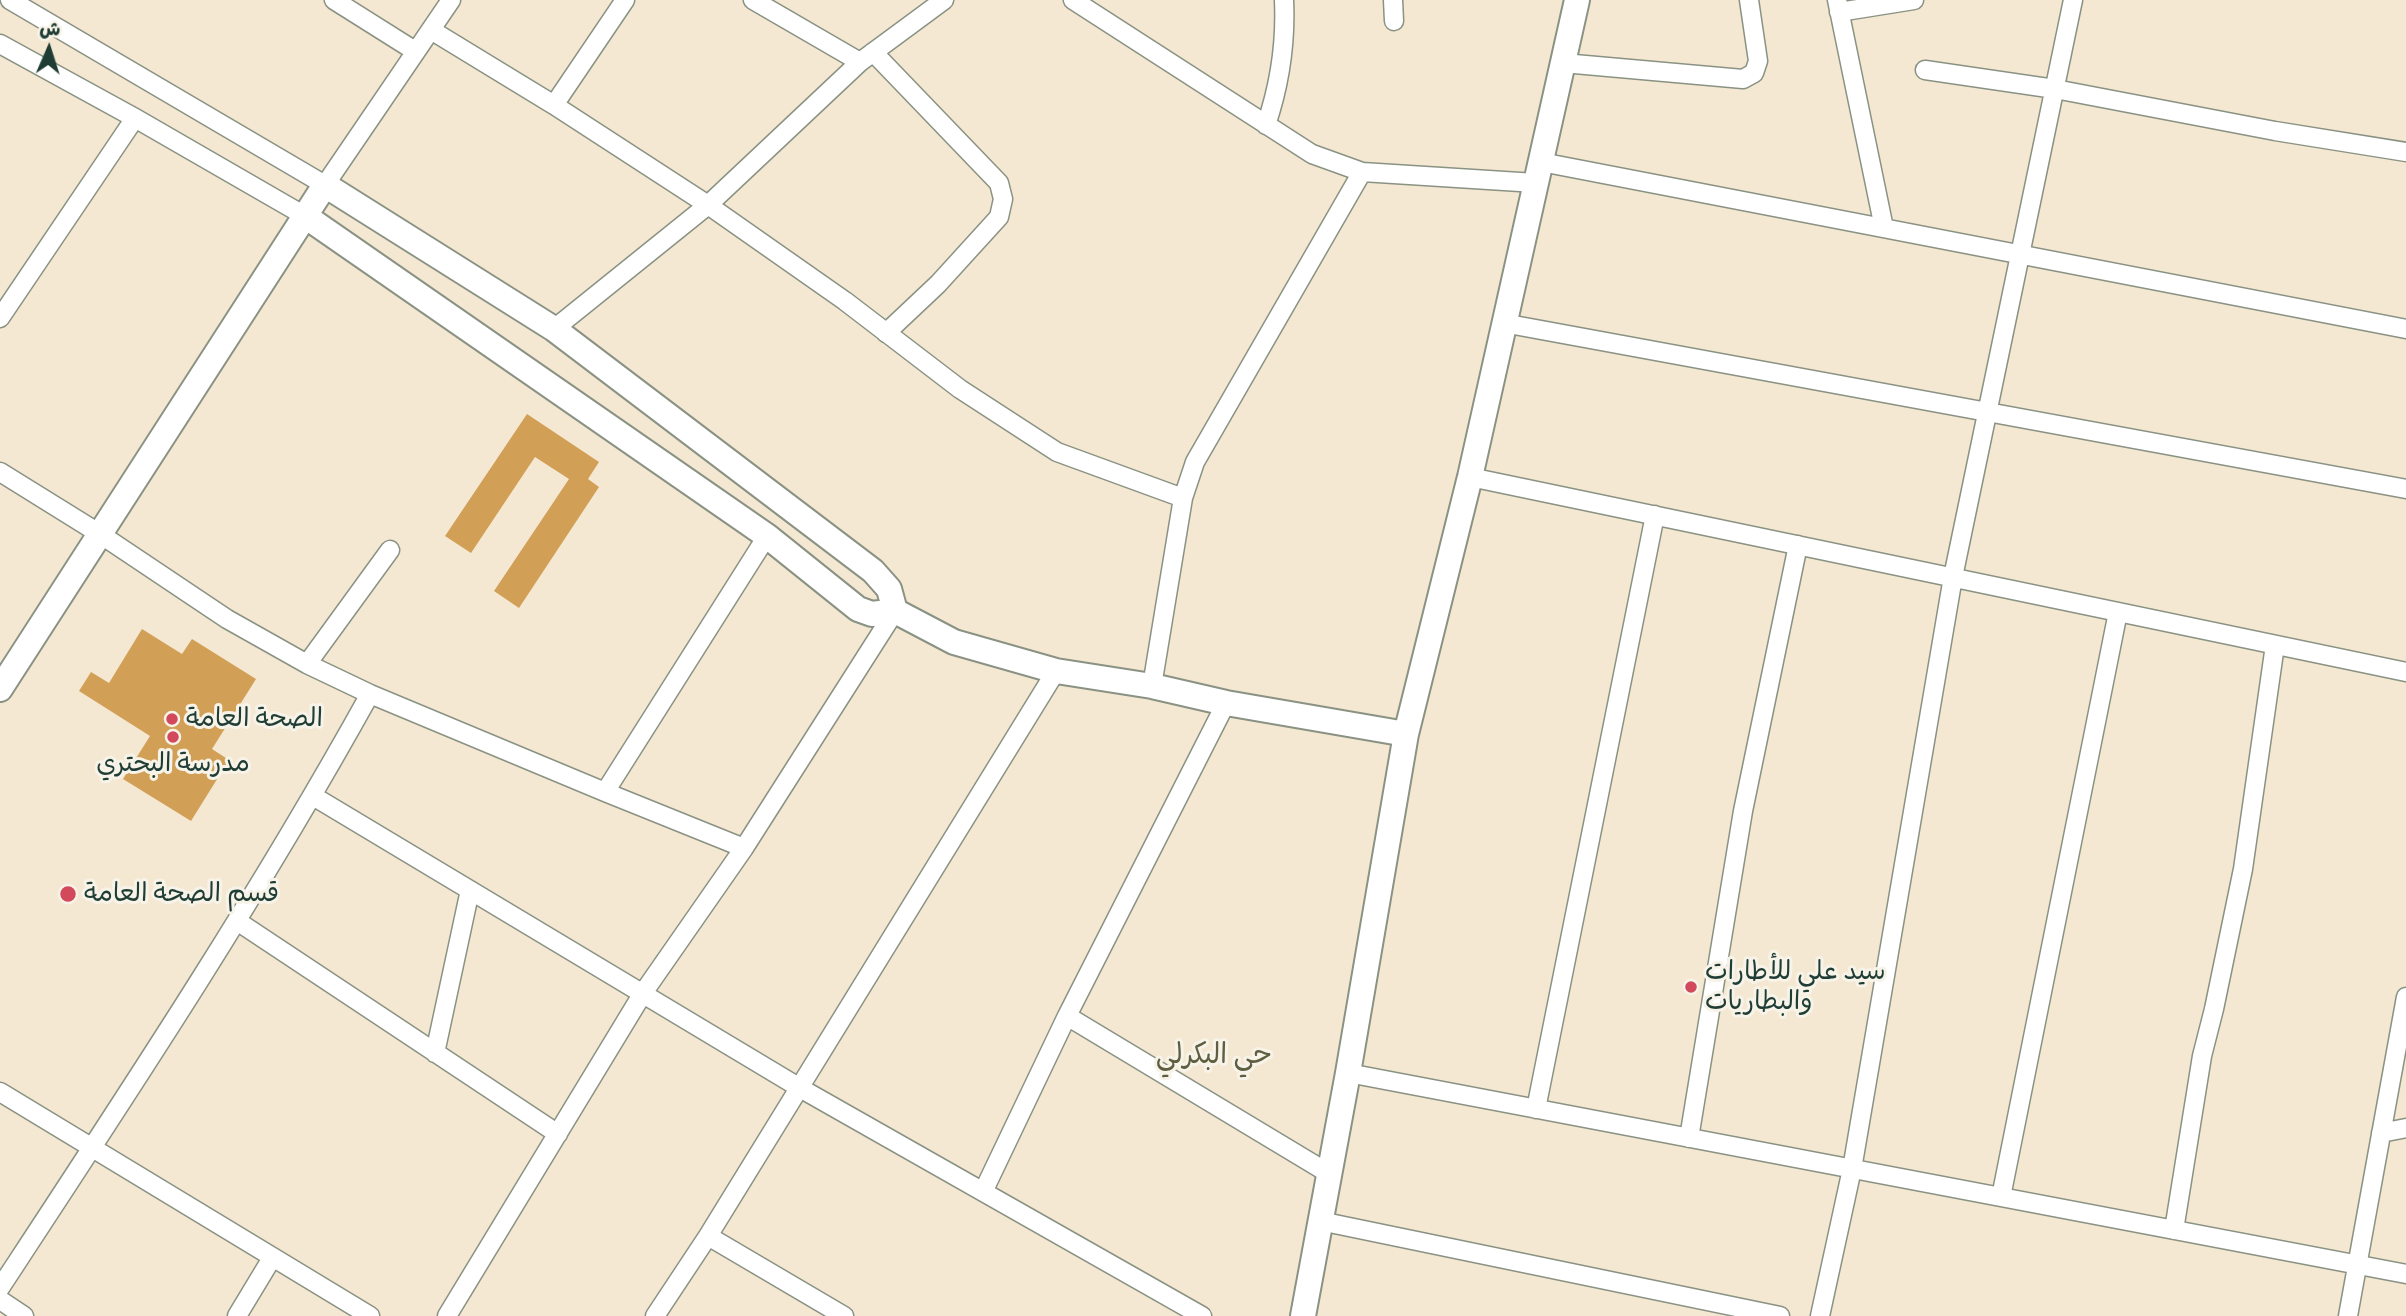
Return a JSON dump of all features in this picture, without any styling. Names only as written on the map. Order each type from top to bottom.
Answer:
[{"type":"street","points":[[10,0],[325,185],[554,329],[873,571],[890,589],[895,611],[744,848],[643,993],[447,1316]]},
{"type":"street","points":[[334,0],[415,51]]},
{"type":"street","points":[[0,688],[325,185],[451,0]]},
{"type":"street","points":[[554,105],[625,0]]},
{"type":"street","points":[[753,0],[866,57],[999,183],[1003,199],[999,217],[938,284],[886,333]]},
{"type":"street","points":[[554,329],[708,205],[866,57],[944,0]]},
{"type":"street","points":[[1073,0],[1312,154],[1362,172],[1539,172],[1884,228],[2406,329]]},
{"type":"street","points":[[1266,125],[1281,72],[1284,0]]},
{"type":"street","points":[[1393,0],[1394,21]]},
{"type":"street","points":[[1303,1316],[1406,734],[1471,477],[1503,323],[1577,0]]},
{"type":"street","points":[[1563,62],[1743,79],[1754,73],[1758,61],[1749,0]]},
{"type":"street","points":[[1884,228],[1838,6],[1914,0]]},
{"type":"street","points":[[1820,1316],[1853,1169],[1953,577],[2073,0]]},
{"type":"street","points":[[430,30],[554,105],[708,205],[845,301],[960,389],[1057,452],[1183,498]]},
{"type":"street","points":[[0,44],[306,216],[767,536],[858,609],[872,614],[895,611],[954,642],[1056,671],[1152,686],[1226,703],[1406,734]]},
{"type":"street","points":[[1925,70],[2055,89],[2275,131],[2406,152]]},
{"type":"street","points":[[0,318],[135,118]]},
{"type":"street","points":[[1152,686],[1183,498],[1195,462],[1362,172]]},
{"type":"street","points":[[1503,323],[2406,489]]},
{"type":"street","points":[[0,472],[100,534],[227,619],[307,664],[370,694],[744,848]]},
{"type":"street","points":[[1471,477],[2406,672]]},
{"type":"street","points":[[1536,1109],[1655,515]]},
{"type":"street","points":[[605,792],[767,536]]},
{"type":"street","points":[[1689,1138],[1743,811],[1798,545]]},
{"type":"street","points":[[307,664],[390,550]]},
{"type":"street","points":[[2001,1197],[2118,612]]},
{"type":"street","points":[[2174,1230],[2202,1056],[2243,869],[2275,645]]},
{"type":"street","points":[[654,1316],[708,1236],[1056,671]]},
{"type":"street","points":[[0,1288],[237,921],[313,796],[370,694]]},
{"type":"street","points":[[984,1192],[1067,1016],[1226,703]]},
{"type":"street","points":[[313,796],[800,1088],[1202,1316]]},
{"type":"street","points":[[435,1053],[470,890]]},
{"type":"street","points":[[237,921],[558,1134]]},
{"type":"street","points":[[2348,1316],[2406,997]]},
{"type":"street","points":[[1067,1016],[1328,1173]]},
{"type":"street","points":[[1348,1073],[2406,1274]]},
{"type":"street","points":[[0,1092],[370,1316]]},
{"type":"street","points":[[2381,1133],[2406,1128]]},
{"type":"street","points":[[1320,1221],[1780,1316]]},
{"type":"street","points":[[708,1236],[844,1316]]},
{"type":"street","points":[[237,1316],[272,1258]]},
{"type":"street","points":[[0,1300],[24,1316]]},
{"type":"building","points":[[527,414],[599,462],[588,479],[599,487],[519,608],[494,591],[569,479],[535,457],[471,553],[445,536]]},
{"type":"building","points":[[142,629],[182,654],[192,639],[256,679],[212,749],[229,760],[191,821],[123,779],[150,736],[79,691],[91,672],[109,683]]},
{"type":"place","name":"الصحة العامة","points":[[172,719]]},
{"type":"place","name":"مدرسة البحتري","points":[[173,737]]},
{"type":"place","name":"قسم الصحة العامة","points":[[68,894]]},
{"type":"place","name":"سيد علي للأطارات والبطاريات","points":[[1691,987]]},
{"type":"district","name":"حي البكرلي","points":[[1214,1056]]}]
